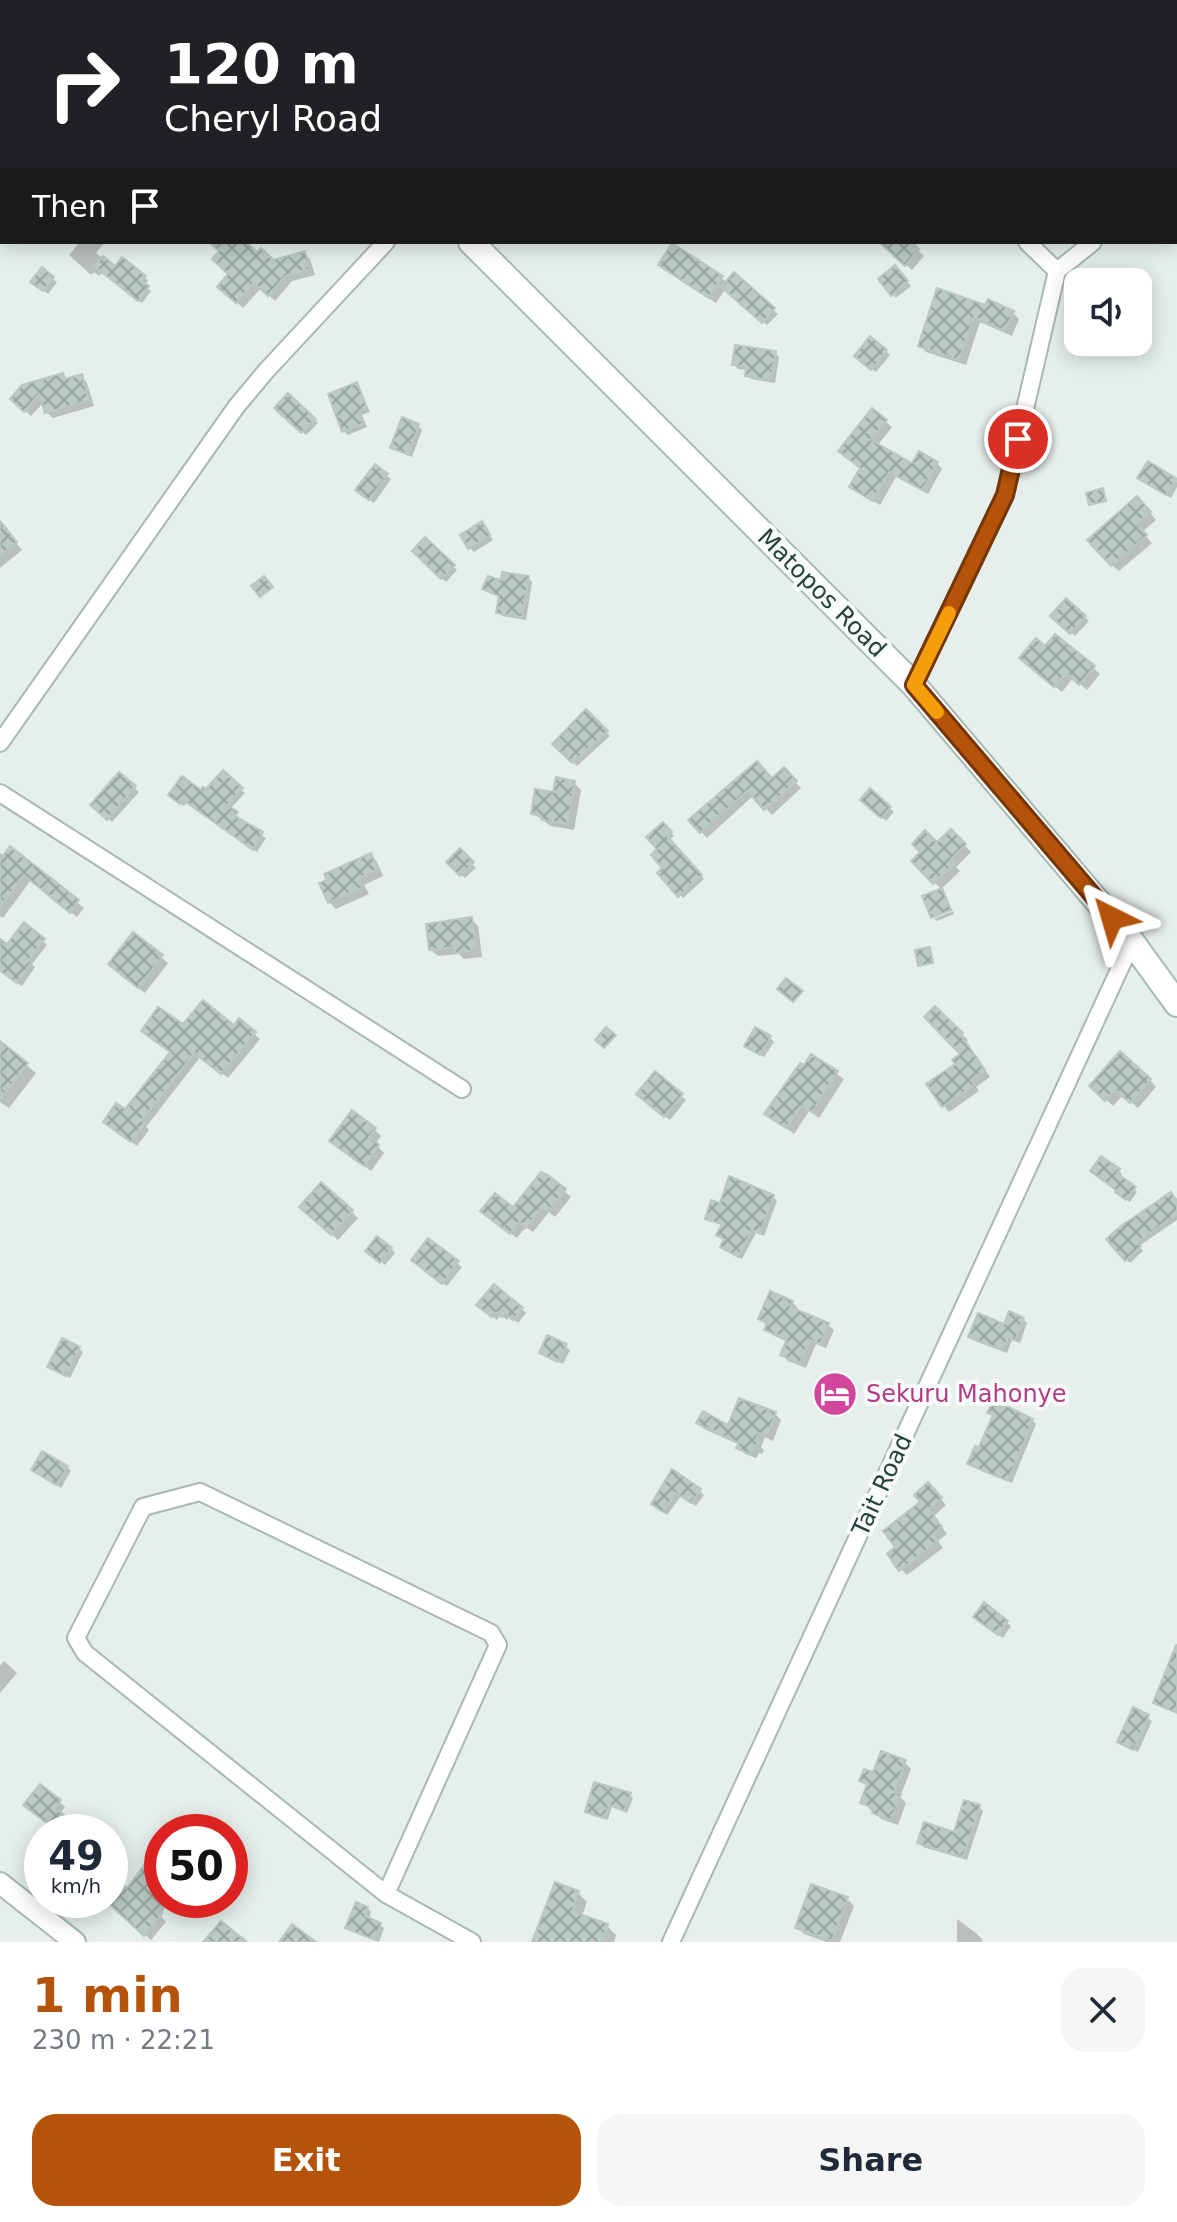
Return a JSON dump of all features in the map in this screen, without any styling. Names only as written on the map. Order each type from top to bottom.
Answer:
[{"type":"main road","name":"Matopos Road","points":[[473,244],[914,685],[1132,942],[1177,1004]]},
{"type":"street","points":[[0,743],[236,407],[384,244]]},
{"type":"street","points":[[1029,244],[1057,271]]},
{"type":"street","points":[[914,685],[1005,495],[1057,271],[1091,244]]},
{"type":"street","points":[[0,793],[462,1089]]},
{"type":"street","name":"Tait Road","points":[[671,1942],[1132,942]]},
{"type":"street","points":[[386,1894],[498,1645],[491,1633],[200,1492],[143,1507],[76,1638],[85,1653],[386,1894],[472,1942]]},
{"type":"street","points":[[0,1883],[75,1942]]},
{"type":"building","points":[[211,244],[248,244],[257,252],[261,248],[274,260],[305,251],[310,269],[285,276],[268,296],[254,283],[236,303],[217,287],[228,274],[212,259],[219,251]]},
{"type":"building","points":[[674,244],[723,276],[709,298],[658,265]]},
{"type":"building","points":[[881,244],[914,244],[919,249],[905,266]]},
{"type":"building","points":[[103,256],[115,266],[122,257],[146,276],[142,281],[149,286],[138,301],[94,266]]},
{"type":"building","points":[[895,265],[908,281],[891,296],[878,279]]},
{"type":"building","points":[[42,267],[54,277],[43,291],[30,282]]},
{"type":"building","points":[[734,272],[775,308],[762,323],[721,287]]},
{"type":"building","points":[[937,288],[985,305],[988,299],[1014,311],[1005,331],[974,317],[959,360],[918,346]]},
{"type":"building","points":[[870,336],[887,350],[871,370],[854,356]]},
{"type":"building","points":[[735,345],[776,351],[771,380],[745,376],[746,367],[732,365]]},
{"type":"building","points":[[63,373],[65,379],[82,374],[89,400],[45,413],[39,394],[24,412],[10,399],[22,385]]},
{"type":"building","points":[[357,382],[367,408],[359,411],[364,423],[342,432],[328,394]]},
{"type":"building","points":[[288,393],[316,419],[301,433],[274,408]]},
{"type":"building","points":[[872,408],[887,420],[871,440],[912,463],[919,451],[938,462],[922,490],[889,472],[873,501],[849,487],[860,468],[838,451]]},
{"type":"building","points":[[402,417],[419,424],[408,454],[390,448]]},
{"type":"building","points":[[1148,461],[1177,479],[1166,495],[1137,478]]},
{"type":"building","points":[[375,464],[388,474],[369,500],[355,490]]},
{"type":"building","points":[[1103,488],[1106,501],[1089,505],[1086,493]]},
{"type":"building","points":[[1137,496],[1151,512],[1137,524],[1147,535],[1111,566],[1087,540]]},
{"type":"building","points":[[0,521],[17,542],[0,556]]},
{"type":"building","points":[[482,521],[490,535],[468,549],[460,535]]},
{"type":"building","points":[[425,537],[455,565],[441,579],[412,551]]},
{"type":"building","points":[[502,572],[529,576],[522,617],[496,613],[499,596],[482,589],[488,576],[501,580]]},
{"type":"building","points":[[264,576],[273,587],[260,597],[251,586]]},
{"type":"building","points":[[1066,598],[1086,616],[1070,634],[1050,616]]},
{"type":"building","points":[[1055,634],[1095,666],[1079,685],[1066,673],[1054,687],[1019,658],[1036,638],[1045,646]]},
{"type":"building","points":[[586,709],[608,731],[572,763],[552,744]]},
{"type":"building","points":[[757,761],[772,778],[784,767],[797,781],[764,810],[747,791],[700,833],[688,820]]},
{"type":"building","points":[[223,770],[243,788],[227,805],[238,812],[235,816],[263,832],[253,850],[183,800],[180,804],[168,795],[182,776],[201,790],[203,787],[206,789]]},
{"type":"building","points":[[119,772],[136,786],[107,820],[90,805]]},
{"type":"building","points":[[556,777],[575,781],[568,824],[542,820],[542,816],[531,814],[535,789],[553,792]]},
{"type":"building","points":[[870,788],[891,807],[881,818],[860,800]]},
{"type":"building","points":[[663,822],[672,832],[667,836],[702,875],[678,897],[657,873],[662,868],[651,855],[657,849],[646,837]]},
{"type":"building","points":[[951,829],[966,844],[951,859],[955,863],[933,884],[911,861],[920,852],[912,844],[925,830],[937,842]]},
{"type":"building","points":[[10,846],[79,900],[70,913],[24,875],[0,908],[0,860]]},
{"type":"building","points":[[460,848],[474,862],[460,876],[446,862]]},
{"type":"building","points":[[371,853],[378,869],[359,878],[363,887],[328,903],[319,883],[327,880],[324,874]]},
{"type":"building","points":[[942,888],[951,910],[931,918],[922,896]]},
{"type":"building","points":[[472,917],[476,950],[455,953],[455,947],[429,950],[426,924]]},
{"type":"building","points":[[24,922],[45,939],[29,959],[32,961],[17,983],[0,971],[0,939],[7,944]]},
{"type":"building","points":[[133,932],[163,955],[138,988],[108,964]]},
{"type":"building","points":[[930,947],[933,963],[918,966],[915,950]]},
{"type":"building","points":[[786,978],[803,991],[793,1002],[777,989]]},
{"type":"building","points":[[203,1000],[234,1025],[239,1018],[256,1032],[221,1074],[194,1053],[142,1120],[145,1123],[131,1142],[103,1122],[116,1103],[125,1109],[170,1052],[141,1031],[158,1007],[183,1024]]},
{"type":"building","points":[[935,1006],[963,1033],[961,1035],[985,1070],[971,1080],[974,1085],[942,1107],[926,1084],[955,1064],[952,1060],[960,1054],[924,1017]]},
{"type":"building","points":[[606,1027],[616,1035],[604,1048],[595,1040]]},
{"type":"building","points":[[755,1027],[771,1036],[760,1055],[744,1046]]},
{"type":"building","points":[[0,1041],[28,1063],[0,1100]]},
{"type":"building","points":[[1120,1051],[1151,1079],[1130,1103],[1115,1090],[1105,1101],[1089,1086]]},
{"type":"building","points":[[811,1054],[838,1071],[812,1112],[801,1106],[786,1128],[764,1114],[800,1063],[804,1065]]},
{"type":"building","points":[[655,1071],[683,1094],[664,1117],[636,1094]]},
{"type":"building","points":[[352,1110],[376,1128],[369,1137],[379,1145],[364,1166],[329,1141]]},
{"type":"building","points":[[1101,1156],[1120,1169],[1117,1173],[1136,1187],[1126,1200],[1090,1171]]},
{"type":"building","points":[[541,1172],[566,1189],[548,1212],[542,1207],[526,1228],[519,1222],[510,1234],[480,1211],[495,1193],[513,1207]]},
{"type":"building","points":[[729,1176],[774,1195],[760,1233],[752,1230],[738,1257],[720,1247],[724,1239],[716,1235],[722,1224],[705,1219],[711,1200],[720,1203]]},
{"type":"building","points":[[321,1182],[353,1210],[331,1235],[299,1207]]},
{"type":"building","points":[[1171,1192],[1177,1201],[1177,1214],[1137,1242],[1141,1246],[1125,1261],[1106,1239]]},
{"type":"building","points":[[377,1236],[392,1248],[380,1263],[365,1251]]},
{"type":"building","points":[[428,1238],[459,1261],[442,1284],[411,1260]]},
{"type":"building","points":[[494,1284],[523,1308],[513,1320],[505,1313],[502,1317],[496,1312],[492,1317],[476,1305]]},
{"type":"building","points":[[770,1291],[793,1301],[790,1307],[829,1323],[820,1344],[810,1340],[800,1363],[780,1355],[787,1339],[764,1330],[767,1323],[758,1319]]},
{"type":"building","points":[[1009,1311],[1024,1318],[1015,1340],[1008,1337],[1003,1350],[968,1337],[978,1313],[1004,1324]]},
{"type":"building","points":[[547,1335],[567,1344],[558,1362],[539,1353]]},
{"type":"building","points":[[62,1338],[80,1347],[66,1376],[47,1367]]},
{"type":"building","points":[[739,1398],[776,1412],[767,1436],[759,1433],[756,1440],[759,1442],[750,1454],[736,1448],[739,1443],[696,1423],[703,1411],[728,1425]]},
{"type":"building","points":[[994,1400],[1033,1419],[1008,1481],[967,1464],[975,1446],[979,1447],[993,1415],[987,1413]]},
{"type":"building","points":[[42,1451],[68,1466],[56,1485],[31,1470]]},
{"type":"building","points":[[672,1469],[701,1489],[691,1503],[676,1493],[663,1512],[651,1504]]},
{"type":"building","points":[[928,1482],[942,1498],[929,1509],[942,1527],[933,1534],[938,1541],[899,1571],[887,1554],[895,1547],[883,1531],[920,1502],[914,1495]]},
{"type":"building","points":[[984,1602],[1008,1621],[998,1635],[973,1617]]},
{"type":"building","points":[[1177,1645],[1177,1713],[1153,1703]]},
{"type":"building","points":[[1133,1707],[1149,1715],[1133,1750],[1117,1742]]},
{"type":"building","points":[[881,1751],[906,1760],[894,1792],[901,1794],[891,1820],[872,1813],[874,1808],[860,1803],[867,1784],[859,1781],[864,1769],[873,1772]]},
{"type":"building","points":[[594,1782],[631,1793],[624,1811],[609,1805],[604,1818],[585,1812]]},
{"type":"building","points":[[40,1784],[61,1800],[55,1808],[63,1814],[35,1814],[23,1805]]},
{"type":"building","points":[[964,1800],[980,1805],[963,1857],[917,1843],[924,1822],[954,1832]]},
{"type":"building","points":[[144,1865],[144,1918],[159,1918],[144,1936],[124,1918],[128,1918],[128,1887]]},
{"type":"building","points":[[555,1882],[579,1891],[572,1911],[608,1924],[602,1942],[532,1942]]},
{"type":"building","points":[[811,1884],[848,1897],[832,1941],[795,1928]]},
{"type":"building","points":[[356,1902],[368,1907],[365,1916],[381,1923],[375,1940],[345,1928]]},
{"type":"building","points":[[221,1921],[247,1942],[203,1942]]},
{"type":"building","points":[[292,1924],[316,1942],[279,1942]]},
{"type":"slow traffic","points":[[937,712],[914,685],[949,613]]},
{"type":"place","name":"Sekuru Mahonye","points":[[835,1394]]},
{"type":"route","points":[[1018,439],[1005,495],[914,685],[1112,918]]}]
